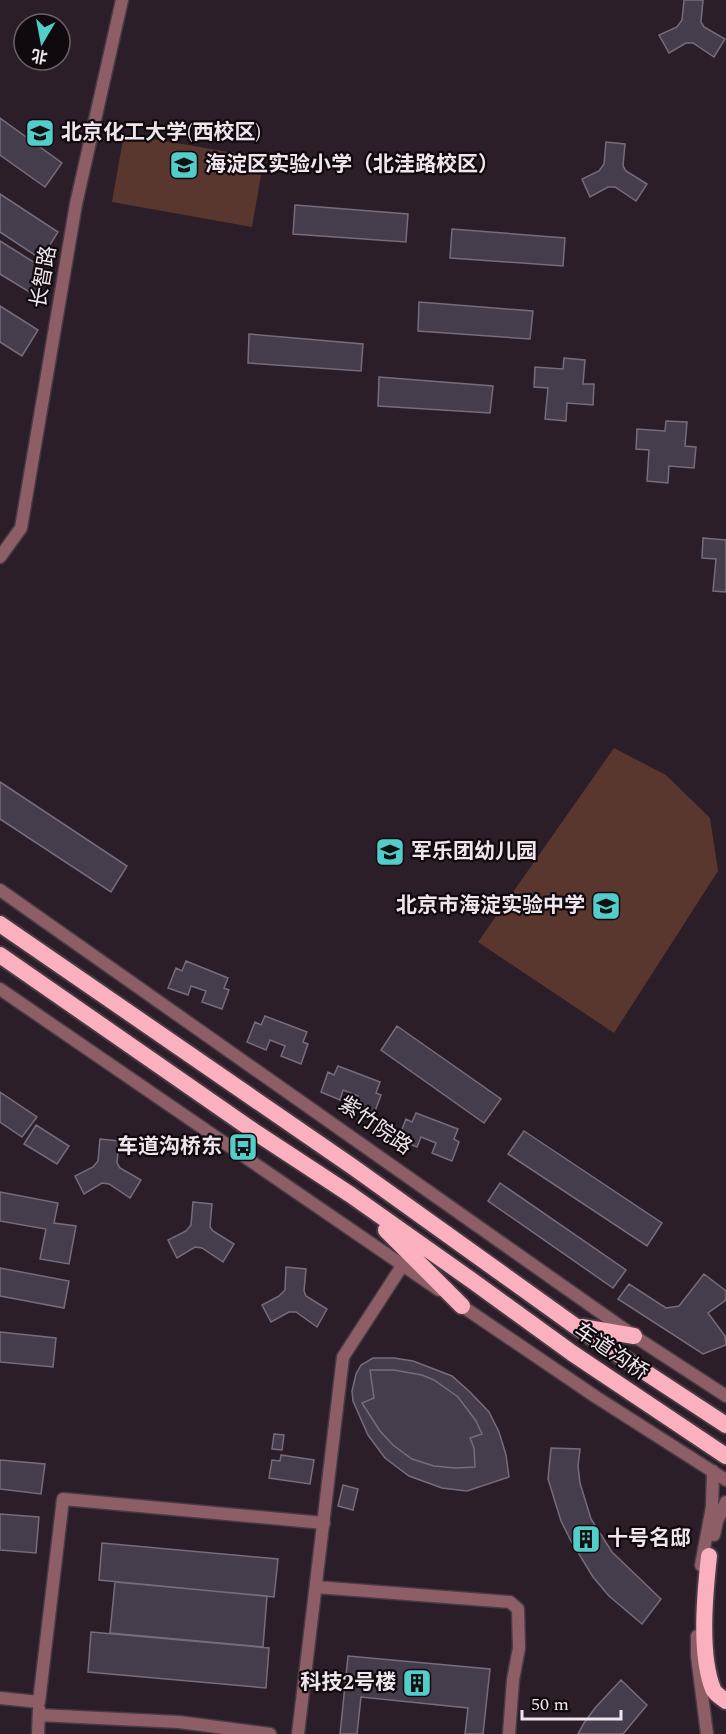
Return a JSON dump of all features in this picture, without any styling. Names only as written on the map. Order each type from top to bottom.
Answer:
[{"type":"highway","points":[[0,924],[353,1167],[575,1326],[634,1336]]},
{"type":"highway","points":[[0,955],[255,1132],[351,1195],[462,1306]]},
{"type":"highway","name":"车道沟桥","points":[[351,1195],[572,1353],[726,1456]]},
{"type":"highway","name":"车道沟桥","points":[[575,1326],[726,1425]]},
{"type":"highway","points":[[706,1556],[704,1623],[706,1658],[713,1691],[726,1701]]},
{"type":"street","name":"长智路","points":[[0,556],[21,528],[76,204],[122,0]]},
{"type":"street","name":"紫竹院路","points":[[0,891],[634,1336],[725,1394]]},
{"type":"street","points":[[0,989],[402,1266],[726,1480]]},
{"type":"street","points":[[298,1734],[343,1357],[402,1266]]},
{"type":"street","points":[[706,1556],[712,1507],[713,1471]]},
{"type":"street","points":[[38,1734],[39,1702],[63,1498],[324,1523]]},
{"type":"street","points":[[707,1734],[697,1645],[698,1590],[717,1521],[726,1502]]},
{"type":"street","points":[[316,1587],[510,1602],[518,1609],[519,1648],[513,1680],[509,1734]]},
{"type":"street","points":[[0,1698],[39,1702]]},
{"type":"street","points":[[39,1715],[179,1722],[270,1734]]},
{"type":"shaded area","points":[[124,134],[264,158],[252,227],[112,202]]},
{"type":"shaded area","points":[[614,748],[666,775],[710,818],[718,871],[614,1033],[478,942]]},
{"type":"building","points":[[684,0],[703,0],[701,22],[704,27],[725,39],[714,57],[693,43],[686,43],[669,53],[659,35],[677,27],[682,20]]},
{"type":"building","points":[[0,118],[62,163],[45,187],[0,155]]},
{"type":"building","points":[[606,142],[625,144],[623,166],[626,171],[647,184],[636,201],[615,187],[608,187],[590,197],[582,179],[599,171],[604,164]]},
{"type":"building","points":[[0,194],[58,232],[41,259],[0,232]]},
{"type":"building","points":[[295,205],[408,214],[406,242],[293,234]]},
{"type":"building","points":[[452,229],[565,238],[563,266],[450,258]]},
{"type":"building","points":[[0,241],[51,273],[36,296],[0,274]]},
{"type":"building","points":[[419,302],[533,311],[530,339],[418,331]]},
{"type":"building","points":[[0,306],[38,330],[22,356],[0,342]]},
{"type":"building","points":[[249,334],[363,344],[361,371],[248,363]]},
{"type":"building","points":[[564,358],[585,360],[583,384],[594,384],[593,405],[567,403],[566,421],[545,419],[548,388],[534,387],[535,367],[563,369]]},
{"type":"building","points":[[379,377],[493,386],[490,413],[378,406]]},
{"type":"building","points":[[666,421],[687,422],[685,446],[696,447],[694,468],[669,466],[668,483],[647,481],[649,450],[636,449],[637,429],[665,431]]},
{"type":"building","points":[[703,538],[726,540],[726,592],[713,591],[716,559],[702,558]]},
{"type":"building","points":[[0,782],[127,866],[111,892],[0,819]]},
{"type":"building","points":[[186,961],[228,978],[224,988],[229,990],[222,1009],[202,1002],[206,991],[191,986],[188,995],[168,988],[176,968],[182,971]]},
{"type":"building","points":[[265,1016],[307,1032],[303,1042],[308,1044],[301,1064],[281,1056],[285,1046],[270,1040],[266,1050],[247,1042],[255,1022],[261,1025]]},
{"type":"building","points":[[397,1026],[501,1099],[484,1123],[381,1050]]},
{"type":"building","points":[[338,1066],[380,1082],[376,1093],[381,1095],[374,1114],[354,1106],[358,1096],[343,1090],[340,1100],[321,1092],[328,1072],[334,1075]]},
{"type":"building","points":[[0,1092],[37,1117],[22,1137],[0,1122]]},
{"type":"building","points":[[416,1113],[458,1129],[454,1139],[459,1142],[452,1161],[432,1153],[436,1143],[421,1137],[417,1147],[398,1139],[406,1119],[412,1122]]},
{"type":"building","points":[[36,1125],[69,1146],[57,1164],[24,1144]]},
{"type":"building","points":[[524,1131],[662,1223],[647,1246],[508,1154]]},
{"type":"building","points":[[100,1139],[119,1141],[117,1163],[120,1168],[141,1180],[130,1198],[109,1184],[102,1183],[84,1194],[75,1176],[93,1167],[98,1161]]},
{"type":"building","points":[[500,1183],[626,1270],[613,1288],[488,1201]]},
{"type":"building","points":[[0,1192],[58,1203],[54,1223],[76,1226],[69,1264],[40,1259],[46,1229],[0,1221]]},
{"type":"building","points":[[193,1202],[212,1204],[210,1227],[234,1244],[223,1262],[202,1248],[195,1247],[177,1258],[168,1240],[186,1231],[191,1225]]},
{"type":"building","points":[[286,1267],[306,1269],[304,1291],[306,1296],[327,1309],[317,1327],[296,1312],[289,1312],[271,1322],[262,1305],[285,1290]]},
{"type":"building","points":[[0,1268],[69,1281],[64,1308],[0,1296]]},
{"type":"building","points":[[704,1274],[726,1291],[726,1300],[708,1313],[725,1336],[726,1345],[703,1354],[618,1299],[629,1284],[666,1308],[679,1306]]},
{"type":"building","points":[[0,1332],[56,1338],[53,1367],[0,1362]]},
{"type":"building","points":[[373,1358],[413,1361],[452,1376],[489,1412],[499,1432],[506,1455],[509,1477],[467,1491],[442,1488],[409,1476],[385,1458],[368,1435],[353,1401],[352,1391],[356,1374],[361,1365]]},
{"type":"building","points":[[370,1370],[394,1370],[422,1375],[434,1380],[458,1397],[476,1421],[482,1434],[470,1438],[474,1448],[475,1467],[434,1466],[412,1459],[393,1445],[380,1431],[362,1403],[374,1398]]},
{"type":"building","points":[[274,1434],[284,1435],[282,1450],[272,1449]]},
{"type":"building","name":"十号名邸","points":[[551,1448],[580,1449],[578,1466],[580,1483],[591,1519],[612,1552],[661,1599],[642,1624],[609,1596],[593,1577],[571,1541],[561,1521],[548,1479]]},
{"type":"building","points":[[281,1455],[314,1460],[310,1484],[269,1478],[272,1460],[280,1461]]},
{"type":"building","points":[[0,1460],[45,1464],[41,1494],[0,1489]]},
{"type":"building","points":[[343,1485],[358,1489],[353,1510],[338,1506]]},
{"type":"building","points":[[0,1514],[39,1517],[36,1553],[0,1550]]},
{"type":"building","points":[[102,1543],[278,1559],[274,1597],[99,1580]]},
{"type":"building","points":[[115,1582],[267,1596],[263,1647],[110,1633]]},
{"type":"building","points":[[91,1632],[269,1648],[266,1688],[88,1672]]},
{"type":"building","name":"科技2号楼","points":[[348,1656],[490,1669],[483,1734],[465,1734],[468,1708],[361,1697],[357,1734],[340,1734]]},
{"type":"building","points":[[621,1680],[647,1705],[623,1734],[578,1734],[595,1708]]},
{"type":"place","name":"北京化工大学(西校区)","points":[[40,133]]},
{"type":"place","name":"海淀区实验小学（北洼路校区）","points":[[184,165]]},
{"type":"place","name":"军乐团幼儿园","points":[[390,852]]},
{"type":"place","name":"北京市海淀实验中学","points":[[606,906]]},
{"type":"place","name":"车道沟桥东","points":[[243,1147]]},
{"type":"place","name":"十号名邸","points":[[586,1539]]},
{"type":"place","name":"科技2号楼","points":[[417,1683]]}]
